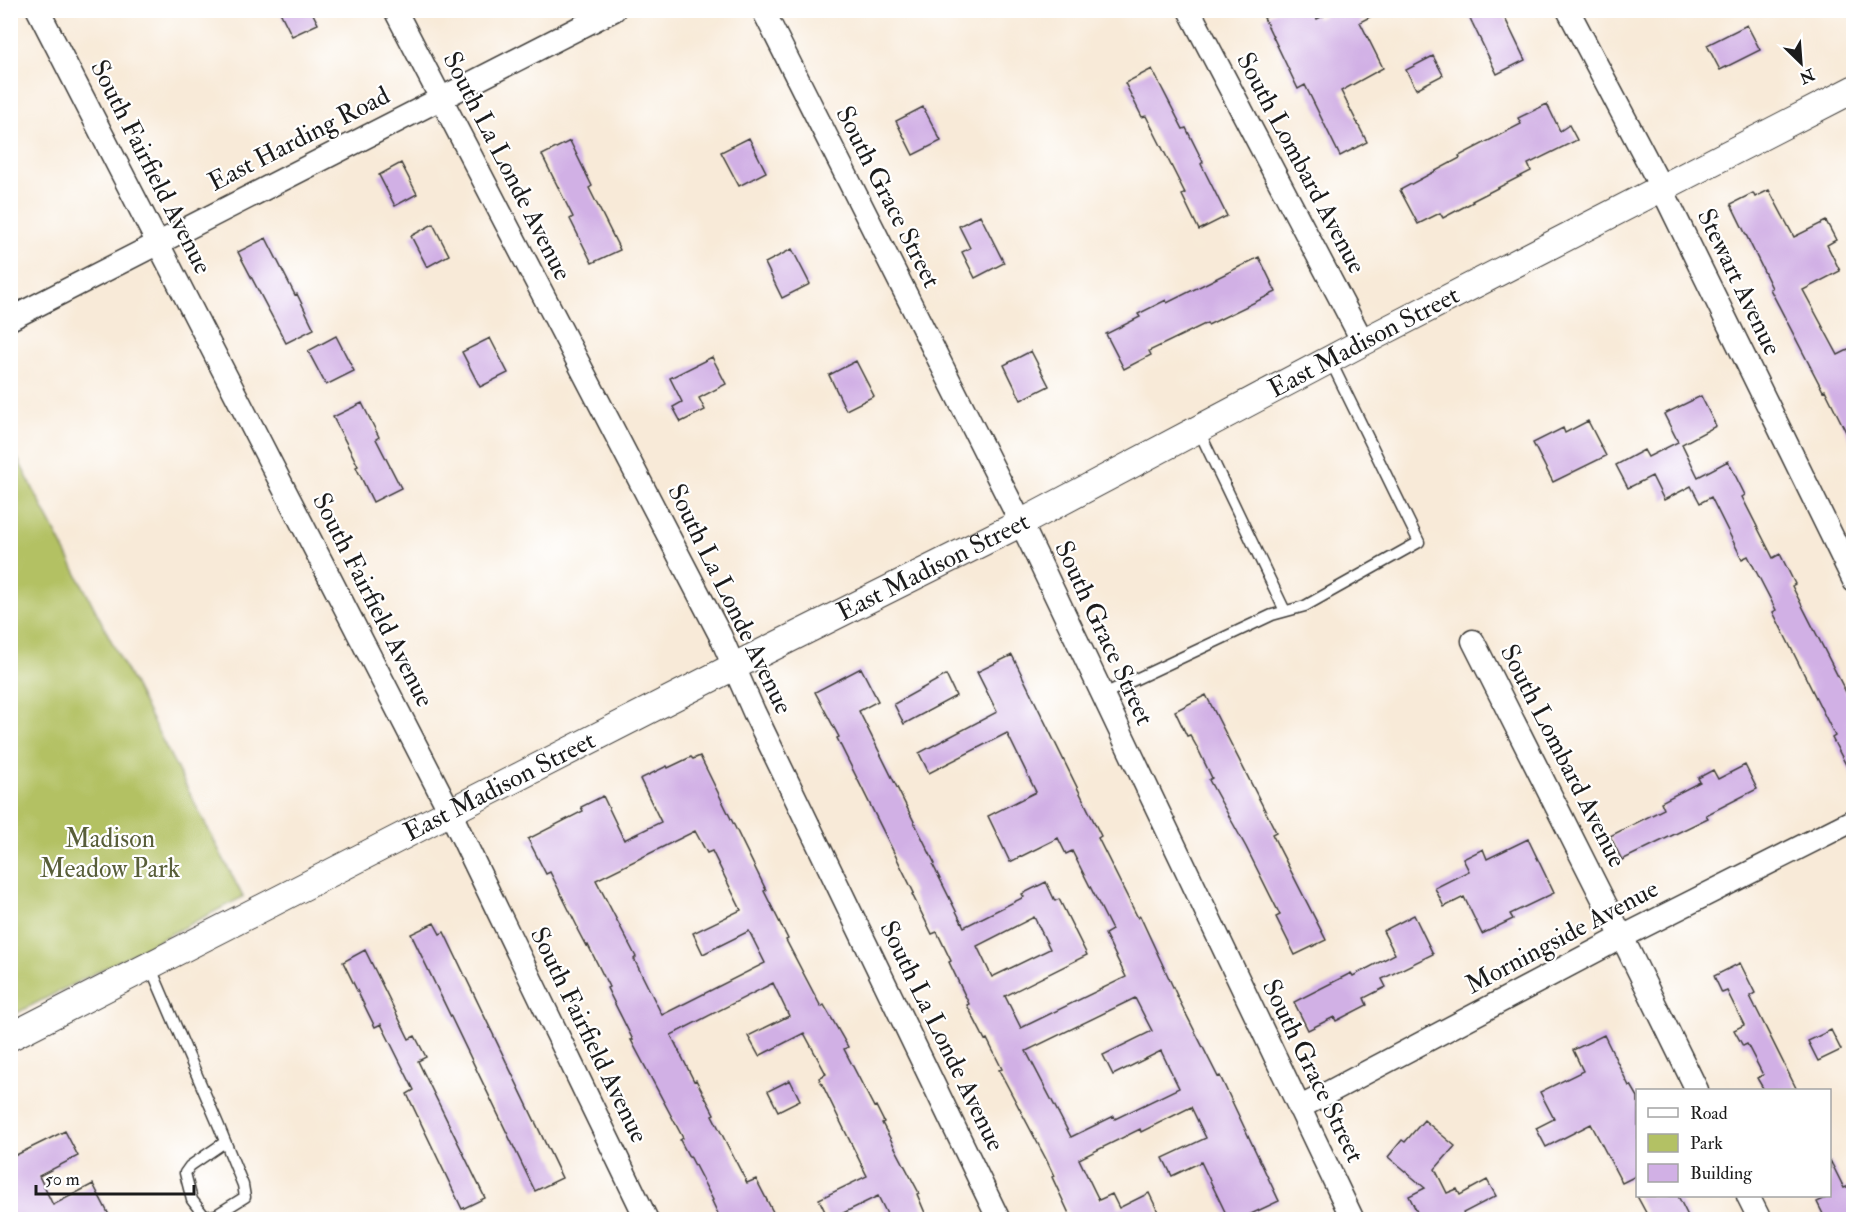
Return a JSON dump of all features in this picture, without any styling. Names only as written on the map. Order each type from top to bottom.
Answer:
[{"type":"street","name":"South Fairfield Avenue","points":[[38,10],[450,812],[647,1220]]},
{"type":"street","name":"South La Londe Avenue","points":[[395,10],[720,636],[999,1220]]},
{"type":"street","name":"East Harding Road","points":[[10,319],[614,10]]},
{"type":"street","name":"South Grace Street","points":[[763,10],[1021,523],[1353,1220]]},
{"type":"street","name":"South Lombard Avenue","points":[[1189,10],[1362,342]]},
{"type":"street","name":"Stewart Avenue","points":[[1568,10],[1662,189],[1854,581]]},
{"type":"street","name":"East Madison Street","points":[[10,1037],[733,667],[1021,523],[1362,342],[1854,89]]},
{"type":"street","name":"South Lombard Avenue","points":[[1473,641],[1697,1089]]},
{"type":"street","name":"Morningside Avenue","points":[[1299,1108],[1622,938],[1854,820]]},
{"type":"street","points":[[1748,1197],[1760,1220]]},
{"type":"lane","points":[[1102,695],[1272,615],[1305,606],[1419,542],[1330,360]]},
{"type":"lane","points":[[1198,429],[1285,611]]},
{"type":"lane","points":[[150,966],[225,1142],[243,1185],[245,1197],[216,1215],[205,1217],[192,1200],[185,1173],[190,1166],[225,1142]]},
{"type":"green space","name":"Madison Meadow Park","points":[[10,444],[243,897],[11,1016],[10,1016]]},
{"type":"building","points":[[279,10],[311,10],[318,24],[292,36]]},
{"type":"building","points":[[1278,10],[1313,10],[1317,19],[1335,10],[1383,10],[1360,22],[1383,68],[1341,91],[1367,142],[1340,156],[1305,85],[1298,89],[1264,18]]},
{"type":"building","points":[[1466,10],[1501,10],[1525,60],[1497,74]]},
{"type":"building","points":[[1747,25],[1760,50],[1720,70],[1707,45]]},
{"type":"building","points":[[1433,56],[1443,75],[1416,89],[1406,70]]},
{"type":"building","points":[[1152,69],[1183,129],[1186,128],[1227,216],[1199,230],[1182,195],[1185,193],[1146,116],[1142,117],[1125,83]]},
{"type":"building","points":[[1547,104],[1560,131],[1569,125],[1577,140],[1528,164],[1531,171],[1443,218],[1440,213],[1418,224],[1400,190],[1521,124],[1518,118]]},
{"type":"building","points":[[923,107],[941,141],[913,155],[896,121]]},
{"type":"building","points":[[749,138],[766,172],[739,186],[721,152]]},
{"type":"building","points":[[570,141],[592,186],[589,188],[620,250],[592,263],[570,219],[573,217],[542,155]]},
{"type":"building","points":[[401,163],[417,194],[395,206],[379,175]]},
{"type":"building","points":[[1769,190],[1794,237],[1826,221],[1836,240],[1827,245],[1840,271],[1803,290],[1838,355],[1854,347],[1854,448],[1770,289],[1772,288],[1731,204],[1753,193],[1755,197]]},
{"type":"building","points":[[980,215],[1004,263],[975,278],[962,252],[970,248],[959,226]]},
{"type":"building","points":[[433,224],[449,255],[427,267],[411,236]]},
{"type":"building","points":[[266,238],[314,329],[286,343],[238,252]]},
{"type":"building","points":[[792,249],[810,284],[782,298],[765,263]]},
{"type":"building","points":[[1259,257],[1276,292],[1149,351],[1151,355],[1124,369],[1106,334],[1140,317],[1138,314],[1166,300],[1167,303]]},
{"type":"building","points":[[336,336],[354,371],[326,385],[308,351]]},
{"type":"building","points":[[490,338],[508,373],[480,387],[462,352]]},
{"type":"building","points":[[1031,351],[1049,386],[1021,400],[1004,365]]},
{"type":"building","points":[[712,357],[726,384],[699,398],[705,410],[681,422],[673,407],[682,402],[670,378]]},
{"type":"building","points":[[856,361],[874,396],[846,410],[829,375]]},
{"type":"building","points":[[1701,396],[1716,426],[1682,444],[1698,477],[1728,461],[1745,495],[1742,497],[1773,558],[1780,554],[1795,584],[1792,586],[1854,708],[1854,780],[1832,738],[1835,736],[1773,612],[1776,610],[1748,556],[1742,559],[1711,497],[1700,503],[1691,486],[1664,500],[1652,476],[1628,488],[1616,465],[1644,450],[1648,457],[1678,442],[1664,414]]},
{"type":"building","points":[[362,403],[379,437],[376,439],[401,488],[373,502],[333,417]]},
{"type":"building","points":[[1588,421],[1606,456],[1553,482],[1533,443],[1563,428],[1565,433]]},
{"type":"building","points":[[1012,655],[1101,836],[1098,838],[1138,918],[1140,916],[1218,1077],[1220,1076],[1279,1201],[1238,1220],[1229,1220],[1201,1162],[1172,1176],[1163,1158],[1206,1138],[1191,1107],[1079,1159],[1099,1200],[1112,1194],[1119,1208],[1149,1193],[1162,1220],[1072,1220],[1046,1159],[999,1070],[1002,1069],[987,1039],[985,1040],[967,1005],[969,1004],[937,932],[932,934],[837,738],[839,737],[815,692],[861,668],[878,701],[859,711],[964,927],[1024,897],[1022,894],[1046,882],[1055,901],[1059,899],[1087,955],[1005,996],[1021,1028],[1126,977],[1105,934],[1112,930],[1072,851],[1066,854],[1058,838],[1010,862],[988,816],[1036,792],[1007,733],[929,773],[919,753],[997,712],[977,672]],"holes":[[[1034,917],[1050,949],[992,977],[977,946]],[[1135,998],[1152,1031],[1103,1055],[1113,1075],[1161,1051],[1179,1088],[1071,1137],[1026,1051]]]},
{"type":"building","points":[[946,675],[956,696],[904,724],[894,704]]},
{"type":"building","points":[[1206,695],[1276,832],[1272,834],[1326,940],[1295,955],[1276,917],[1280,915],[1209,780],[1212,778],[1198,749],[1190,735],[1187,736],[1175,711]]},
{"type":"building","points":[[700,756],[766,890],[764,891],[788,939],[786,940],[821,1007],[824,1005],[848,1047],[844,1049],[874,1107],[876,1106],[884,1122],[882,1123],[919,1193],[917,1194],[928,1220],[890,1220],[878,1196],[829,1220],[819,1199],[867,1176],[819,1078],[826,1074],[804,1033],[759,1056],[748,1036],[789,1016],[773,983],[671,1035],[714,1114],[712,1115],[747,1183],[756,1179],[774,1214],[763,1220],[721,1220],[713,1200],[680,1140],[683,1138],[631,1040],[633,1040],[588,945],[586,946],[577,929],[550,872],[546,874],[528,839],[583,811],[581,807],[603,796],[624,840],[661,822],[640,779],[667,766],[668,768],[691,757],[693,759]],"holes":[[[695,831],[707,853],[712,851],[741,910],[693,933],[703,954],[749,931],[765,963],[662,1015],[634,959],[636,957],[596,880]]]},
{"type":"building","points":[[1745,765],[1757,789],[1706,815],[1708,818],[1622,860],[1610,836],[1664,809],[1661,802],[1700,782],[1698,778],[1713,770],[1718,779]]},
{"type":"building","points":[[1528,839],[1554,893],[1510,914],[1513,919],[1482,934],[1464,897],[1444,907],[1435,888],[1469,871],[1463,859],[1483,849],[1487,859]]},
{"type":"building","points":[[1414,915],[1433,954],[1382,979],[1386,987],[1364,998],[1367,1005],[1336,1021],[1334,1017],[1308,1030],[1294,1002],[1351,973],[1353,976],[1395,954],[1383,931]]},
{"type":"building","points":[[434,923],[440,934],[444,932],[562,1178],[535,1191],[411,934]]},
{"type":"building","points":[[365,950],[409,1039],[415,1036],[426,1057],[418,1061],[485,1198],[462,1209],[407,1094],[414,1090],[381,1024],[375,1027],[343,962]]},
{"type":"building","points":[[1740,963],[1755,993],[1750,996],[1796,1089],[1763,1089],[1757,1078],[1763,1075],[1747,1044],[1743,1046],[1734,1030],[1744,1025],[1727,991],[1722,993],[1714,976]]},
{"type":"building","points":[[1831,1030],[1841,1050],[1818,1061],[1808,1041]]},
{"type":"building","points":[[1604,1035],[1629,1086],[1631,1085],[1636,1094],[1636,1176],[1622,1183],[1591,1124],[1546,1147],[1536,1128],[1554,1119],[1540,1092],[1583,1071],[1573,1050]]},
{"type":"building","points":[[790,1080],[800,1100],[778,1111],[768,1091]]},
{"type":"building","points":[[1424,1120],[1455,1146],[1435,1169],[1447,1193],[1457,1189],[1460,1195],[1487,1180],[1496,1196],[1463,1213],[1466,1220],[1421,1220],[1409,1196],[1425,1188],[1388,1157],[1402,1140],[1405,1142]]},
{"type":"building","points":[[65,1131],[78,1156],[39,1176],[53,1205],[93,1184],[109,1215],[99,1220],[10,1220],[10,1158]]},
{"type":"building","points":[[1831,1162],[1844,1188],[1854,1184],[1854,1220],[1826,1220],[1817,1202],[1831,1197]]},
{"type":"building","points":[[1638,1197],[1678,1197],[1690,1220],[1650,1220]]}]
